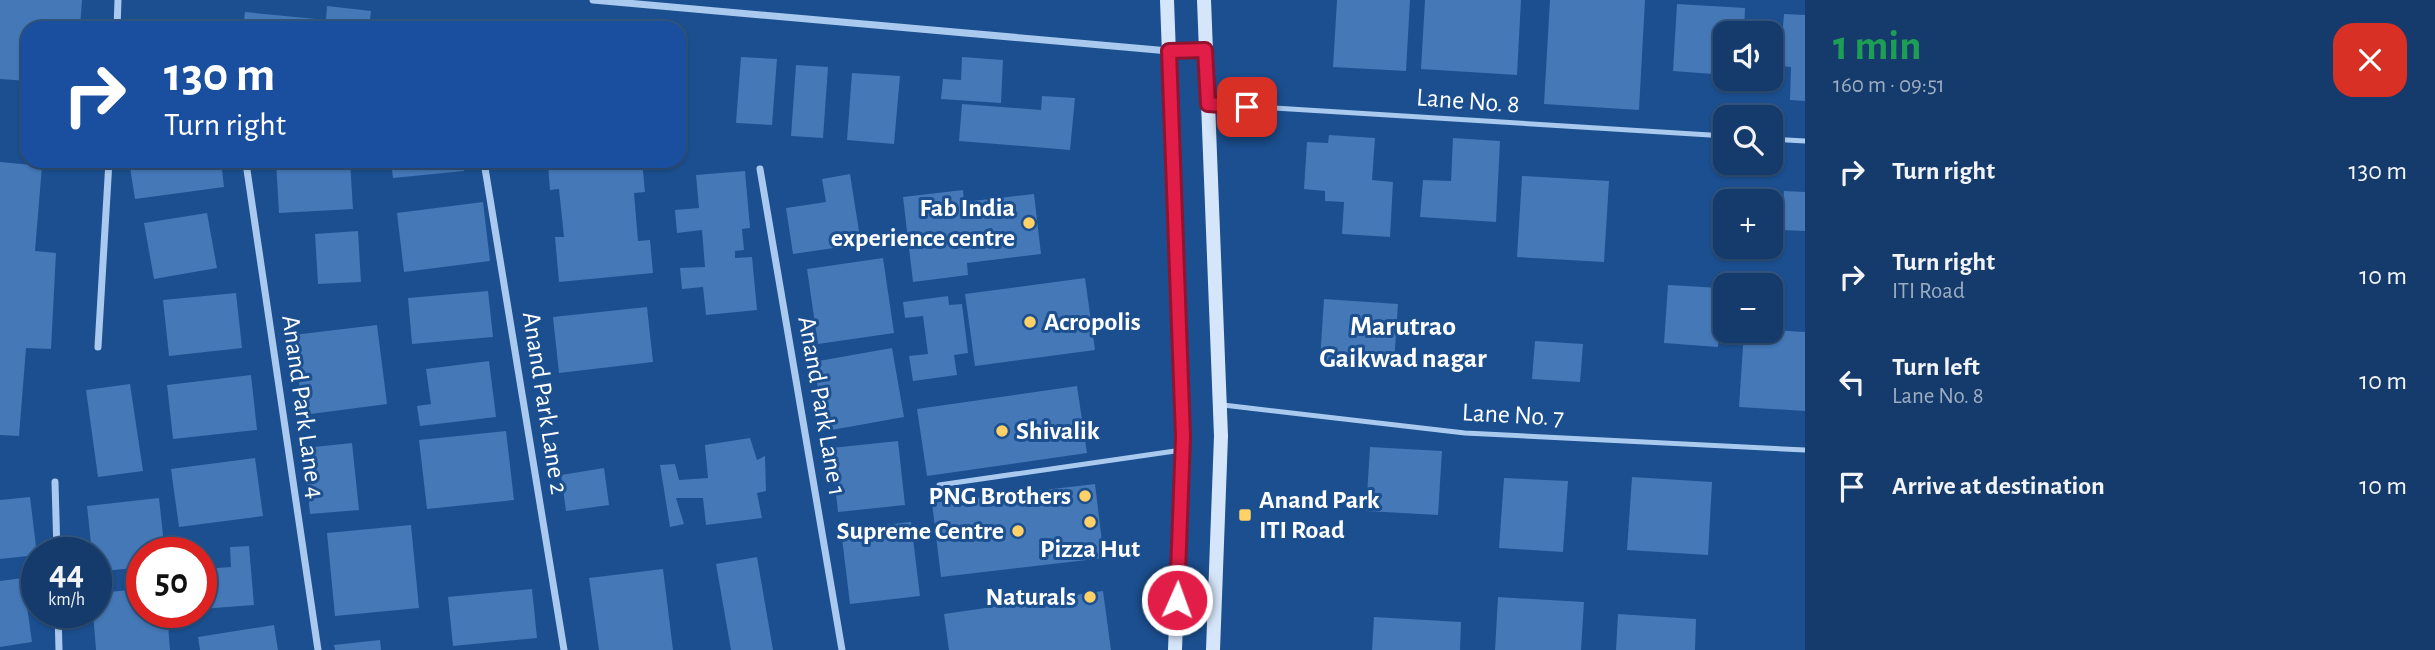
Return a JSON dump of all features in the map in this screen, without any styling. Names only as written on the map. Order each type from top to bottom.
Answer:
[{"type":"main road","points":[[1167,0],[1183,450],[1175,650]]},
{"type":"main road","points":[[1204,0],[1221,436],[1213,650]]},
{"type":"street","points":[[117,21],[118,0]]},
{"type":"street","points":[[593,0],[1169,51],[1205,50]]},
{"type":"street","points":[[99,347],[109,168]]},
{"type":"street","name":"Anand Park Lane 2","points":[[485,168],[564,650]]},
{"type":"street","name":"Anand Park Lane 1","points":[[760,169],[842,650]]},
{"type":"street","name":"Anand Park Lane 4","points":[[247,170],[318,650]]},
{"type":"street","points":[[55,482],[57,537]]},
{"type":"street","points":[[58,628],[59,650]]},
{"type":"lane","name":"Lane No. 8","points":[[1208,104],[1713,135]]},
{"type":"lane","points":[[1783,140],[1805,141]]},
{"type":"lane","name":"Lane No. 7","points":[[1220,405],[1465,433],[1805,450]]},
{"type":"lane","points":[[939,485],[1183,450]]},
{"type":"building","points":[[0,0],[82,0],[80,21],[21,21],[21,80],[0,79]]},
{"type":"building","points":[[1337,0],[1410,0],[1406,71],[1333,67]]},
{"type":"building","points":[[1425,0],[1521,0],[1517,75],[1421,69]]},
{"type":"building","points":[[1550,0],[1645,0],[1639,110],[1544,104]]},
{"type":"building","points":[[1677,4],[1745,8],[1744,21],[1713,21],[1713,74],[1673,71]]},
{"type":"building","points":[[327,6],[371,11],[370,21],[244,21],[245,12],[326,20]]},
{"type":"building","points":[[1784,14],[1805,15],[1805,101],[1790,100],[1791,67],[1783,66]]},
{"type":"building","points":[[741,57],[777,59],[772,125],[736,123]]},
{"type":"building","points":[[962,57],[1003,60],[1001,103],[941,99],[943,79],[961,80]]},
{"type":"building","points":[[796,65],[828,67],[823,138],[791,136]]},
{"type":"building","points":[[852,73],[900,76],[894,144],[847,140]]},
{"type":"building","points":[[1042,96],[1075,98],[1070,150],[959,141],[962,104],[1041,110]]},
{"type":"building","points":[[1329,135],[1375,138],[1372,180],[1393,182],[1390,237],[1342,234],[1344,202],[1325,201],[1325,191],[1304,189],[1307,142],[1328,143]]},
{"type":"building","points":[[1453,138],[1500,141],[1496,222],[1420,217],[1423,180],[1451,181]]},
{"type":"building","points":[[0,162],[21,164],[21,168],[42,168],[35,251],[56,253],[51,349],[26,348],[19,436],[0,435]]},
{"type":"building","points":[[130,168],[222,168],[224,187],[135,199]]},
{"type":"building","points":[[276,168],[350,168],[353,209],[279,213]]},
{"type":"building","points":[[392,168],[464,168],[464,171],[393,178]]},
{"type":"building","points":[[548,168],[643,168],[645,192],[634,193],[638,241],[650,240],[653,273],[559,282],[555,237],[564,237],[559,189],[550,190]]},
{"type":"building","points":[[745,171],[750,228],[742,229],[744,250],[735,251],[735,258],[752,257],[757,310],[706,315],[703,287],[682,289],[680,268],[705,267],[702,230],[677,233],[675,210],[699,208],[696,175]]},
{"type":"building","points":[[850,174],[861,244],[793,254],[786,208],[826,202],[822,179]]},
{"type":"building","points":[[1522,176],[1609,181],[1604,262],[1517,257]]},
{"type":"building","points":[[963,190],[964,202],[1034,194],[1041,254],[967,263],[968,275],[913,282],[903,197]]},
{"type":"building","points":[[1784,191],[1805,192],[1805,231],[1783,230]]},
{"type":"building","points":[[483,202],[490,261],[404,272],[397,213]]},
{"type":"building","points":[[207,213],[217,268],[154,279],[144,223]]},
{"type":"building","points":[[358,231],[361,282],[318,284],[315,234]]},
{"type":"building","points":[[883,258],[894,333],[818,344],[807,269]]},
{"type":"building","name":"Acropolis","points":[[1085,278],[1095,350],[975,366],[965,294]]},
{"type":"building","points":[[1668,285],[1713,288],[1713,343],[1718,343],[1718,347],[1664,343]]},
{"type":"building","points":[[488,291],[493,337],[412,344],[408,298]]},
{"type":"building","points":[[236,293],[242,348],[169,356],[163,300]]},
{"type":"building","points":[[948,296],[949,305],[962,304],[968,353],[954,355],[957,375],[913,381],[909,356],[928,354],[923,316],[905,318],[903,302]]},
{"type":"building","points":[[1324,299],[1398,304],[1394,364],[1320,360]]},
{"type":"building","points":[[647,307],[653,362],[559,373],[553,317]]},
{"type":"building","points":[[377,325],[387,404],[303,415],[293,335]]},
{"type":"building","points":[[1783,331],[1805,332],[1805,411],[1739,407],[1743,343],[1783,343]]},
{"type":"building","points":[[1535,341],[1583,344],[1580,382],[1532,379]]},
{"type":"building","points":[[892,348],[904,417],[826,431],[813,362]]},
{"type":"building","points":[[489,361],[496,417],[420,426],[417,406],[431,404],[426,369]]},
{"type":"building","points":[[251,375],[257,430],[173,439],[167,385]]},
{"type":"building","points":[[130,384],[143,471],[98,477],[86,390]]},
{"type":"building","name":"Shivalik","points":[[1077,386],[1087,453],[927,476],[917,409]]},
{"type":"building","points":[[506,431],[514,500],[427,509],[419,440]]},
{"type":"building","points":[[750,438],[757,460],[765,456],[766,491],[757,493],[762,518],[706,525],[703,498],[676,498],[684,524],[670,527],[660,465],[675,464],[679,480],[708,478],[705,445]]},
{"type":"building","points":[[898,441],[905,505],[838,512],[831,448]]},
{"type":"building","points":[[352,443],[359,510],[310,514],[304,448]]},
{"type":"building","points":[[1370,447],[1442,451],[1438,515],[1366,511]]},
{"type":"building","points":[[255,458],[263,516],[179,527],[171,469]]},
{"type":"building","points":[[604,468],[609,505],[566,511],[561,475]]},
{"type":"building","points":[[1632,477],[1712,482],[1708,555],[1627,550]]},
{"type":"building","points":[[1504,478],[1568,481],[1563,552],[1499,548]]},
{"type":"building","name":"Supreme Centre","points":[[1095,484],[1104,558],[941,577],[932,503]]},
{"type":"building","points":[[30,497],[35,537],[21,537],[21,557],[0,559],[0,500]]},
{"type":"building","points":[[159,498],[163,537],[126,537],[126,569],[112,570],[112,537],[90,537],[87,506]]},
{"type":"building","points":[[911,522],[920,596],[850,604],[841,530]]},
{"type":"building","points":[[411,525],[419,608],[335,616],[327,533]]},
{"type":"building","points":[[249,546],[254,605],[217,608],[217,568],[231,567],[230,547]]},
{"type":"building","points":[[757,557],[773,650],[731,650],[716,564]]},
{"type":"building","points":[[663,569],[673,650],[599,650],[589,578]]},
{"type":"building","points":[[21,578],[21,628],[30,628],[32,642],[0,647],[0,581]]},
{"type":"building","points":[[532,589],[537,638],[453,646],[448,597]]},
{"type":"building","points":[[126,590],[126,628],[168,628],[170,650],[96,650],[94,628],[112,628],[112,592]]},
{"type":"building","points":[[1103,591],[1111,650],[949,650],[944,614]]},
{"type":"building","points":[[1498,597],[1584,602],[1581,650],[1495,650]]},
{"type":"building","points":[[1618,614],[1696,619],[1695,650],[1616,650]]},
{"type":"building","points":[[1374,617],[1461,622],[1460,650],[1372,650]]},
{"type":"building","points":[[274,625],[278,650],[200,650],[198,637]]},
{"type":"building","points":[[380,640],[381,650],[335,650],[334,645]]},
{"type":"place","name":"Fab India experience centre","points":[[1029,223]]},
{"type":"place","name":"Acropolis","points":[[1030,322]]},
{"type":"place","name":"Shivalik","points":[[1002,431]]},
{"type":"place","name":"PNG Brothers","points":[[1085,496]]},
{"type":"place","name":"Anand Park ITI Road","points":[[1245,515]]},
{"type":"place","name":"Pizza Hut","points":[[1090,522]]},
{"type":"place","name":"Supreme Centre","points":[[1018,531]]},
{"type":"place","name":"Naturals","points":[[1090,597]]},
{"type":"district","name":"Marutrao Gaikwad nagar","points":[[1403,343]]},
{"type":"route","points":[[1177,600],[1183,437],[1169,51],[1205,50],[1208,104],[1247,107]]}]
